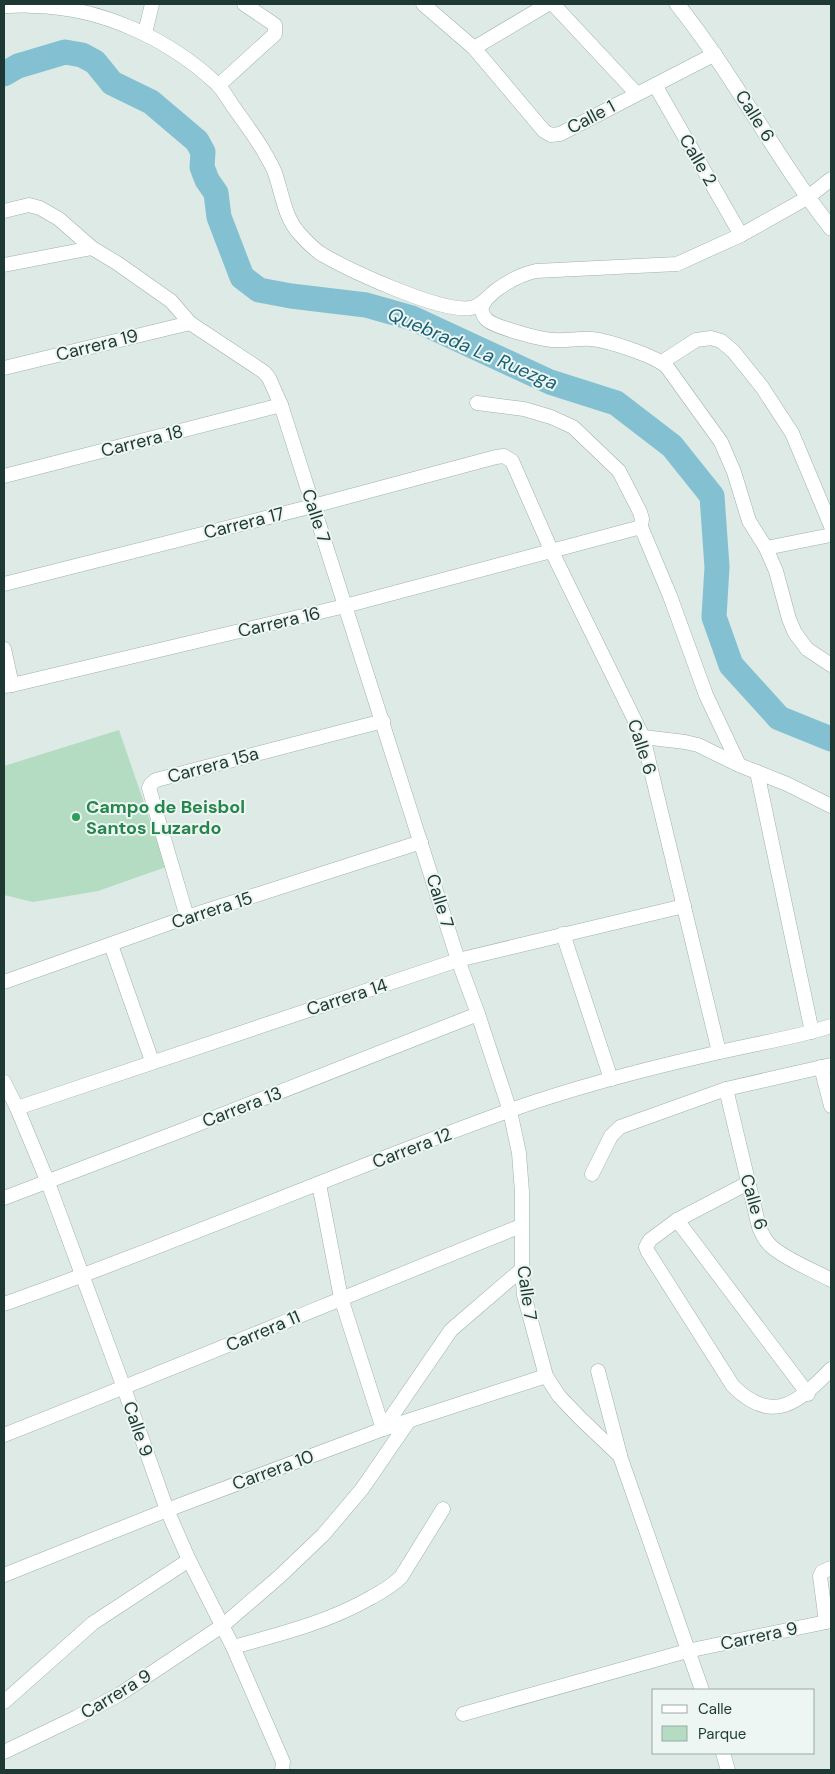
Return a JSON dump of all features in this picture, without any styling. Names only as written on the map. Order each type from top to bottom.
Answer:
[{"type":"street","points":[[144,33],[152,4]]},
{"type":"street","points":[[219,85],[275,34],[275,25],[244,4]]},
{"type":"street","name":"Calle 1","points":[[423,4],[474,48],[544,131],[551,135],[560,134],[715,54]]},
{"type":"street","points":[[474,48],[548,4]]},
{"type":"street","points":[[553,4],[637,94]]},
{"type":"street","name":"Calle 6","points":[[677,4],[715,54],[807,198],[831,228]]},
{"type":"street","points":[[4,6],[47,5],[82,12],[144,33],[186,60],[219,85],[262,149],[274,172],[288,215],[298,232],[322,254],[423,300],[460,308],[472,308],[485,301],[501,287],[525,273],[677,264],[741,235],[807,198],[831,179]]},
{"type":"street","name":"Calle 2","points":[[654,85],[741,235]]},
{"type":"street","name":"Calle 7","points":[[4,210],[29,205],[40,208],[54,216],[92,248],[171,301],[190,323],[264,372],[269,378],[281,405],[458,960],[510,1110],[520,1153],[522,1173],[521,1226],[524,1295],[546,1376],[559,1396],[620,1456],[702,1689]]},
{"type":"street","points":[[4,265],[92,248]]},
{"type":"street","points":[[485,301],[481,308],[484,317],[491,323],[544,340],[579,338],[601,340],[646,354],[662,362],[721,442],[734,472],[749,521],[766,548],[779,579],[786,611],[795,633],[807,650],[831,665]]},
{"type":"street","name":"Carrera 19","points":[[4,368],[190,323]]},
{"type":"street","points":[[662,362],[696,340],[711,338],[721,341],[733,350],[762,387],[792,433],[831,526]]},
{"type":"street","points":[[477,402],[524,409],[551,417],[573,428],[619,472],[640,512],[642,519],[641,528],[670,596],[706,695],[738,765]]},
{"type":"street","name":"Carrera 18","points":[[4,476],[281,405]]},
{"type":"street","name":"Carrera 17","points":[[4,584],[313,506],[496,457],[504,456],[512,461]]},
{"type":"street","name":"Calle 6","points":[[512,461],[552,552],[643,737],[719,1052]]},
{"type":"street","name":"Carrera 16","points":[[8,685],[345,606],[641,528]]},
{"type":"street","points":[[766,548],[831,534]]},
{"type":"street","points":[[4,649],[8,685]]},
{"type":"street","name":"Carrera 15a","points":[[187,917],[149,788],[151,784],[156,780],[383,722]]},
{"type":"street","points":[[643,737],[698,745],[738,765],[787,784],[831,806]]},
{"type":"street","points":[[757,772],[812,1032]]},
{"type":"street","name":"Carrera 15","points":[[4,982],[187,917],[421,842]]},
{"type":"street","name":"Carrera 14","points":[[17,1108],[152,1061],[458,960],[684,906]]},
{"type":"street","points":[[563,934],[612,1079]]},
{"type":"street","points":[[111,944],[152,1061]]},
{"type":"street","name":"Carrera 13","points":[[4,1198],[478,1014]]},
{"type":"street","name":"Carrera 12","points":[[4,1304],[82,1276],[510,1110],[612,1079],[831,1026]]},
{"type":"street","points":[[592,1174],[612,1136],[620,1128],[726,1089],[826,1066],[831,1106]]},
{"type":"street","name":"Calle 9","points":[[4,1082],[47,1180],[167,1510],[189,1560],[233,1648],[283,1762],[282,1770]]},
{"type":"street","name":"Calle 6","points":[[726,1089],[748,1183],[764,1238],[772,1247],[831,1280]]},
{"type":"street","points":[[748,1183],[676,1220],[650,1240],[646,1247],[648,1252],[733,1386],[750,1401],[768,1406],[784,1406],[808,1394],[831,1369]]},
{"type":"street","points":[[319,1184],[341,1298],[383,1429]]},
{"type":"street","points":[[676,1220],[808,1394]]},
{"type":"street","name":"Carrera 11","points":[[4,1435],[521,1226]]},
{"type":"street","points":[[383,1429],[451,1330],[522,1269]]},
{"type":"street","points":[[598,1371],[620,1456]]},
{"type":"street","name":"Carrera 10","points":[[4,1575],[167,1510],[383,1429],[546,1376]]},
{"type":"street","name":"Carrera 9","points":[[4,1752],[120,1694],[222,1626],[279,1577],[323,1534],[362,1489],[408,1422]]},
{"type":"street","points":[[233,1648],[316,1624],[361,1604],[393,1584],[401,1577],[443,1509]]},
{"type":"street","points":[[4,1702],[93,1623],[189,1560]]},
{"type":"street","points":[[829,1622],[820,1576],[822,1572],[831,1568]]},
{"type":"street","name":"Carrera 9","points":[[463,1714],[687,1651],[829,1622]]},
{"type":"street","points":[[723,1754],[728,1770]]},
{"type":"green space","name":"Campo de Beisbol Santos Luzardo","points":[[119,730],[166,867],[98,891],[33,902],[4,895],[4,766]]},
{"type":"waterway","name":"Quebrada La Ruezga","points":[[4,74],[18,66],[65,52],[82,55],[95,62],[112,83],[151,102],[197,141],[203,152],[202,167],[207,180],[216,193],[219,217],[242,277],[259,290],[366,305],[412,318],[550,382],[616,403],[672,446],[712,496],[717,567],[714,617],[731,665],[779,718],[831,739]]},
{"type":"place","name":"Campo de Beisbol Santos Luzardo","points":[[76,817]]}]
